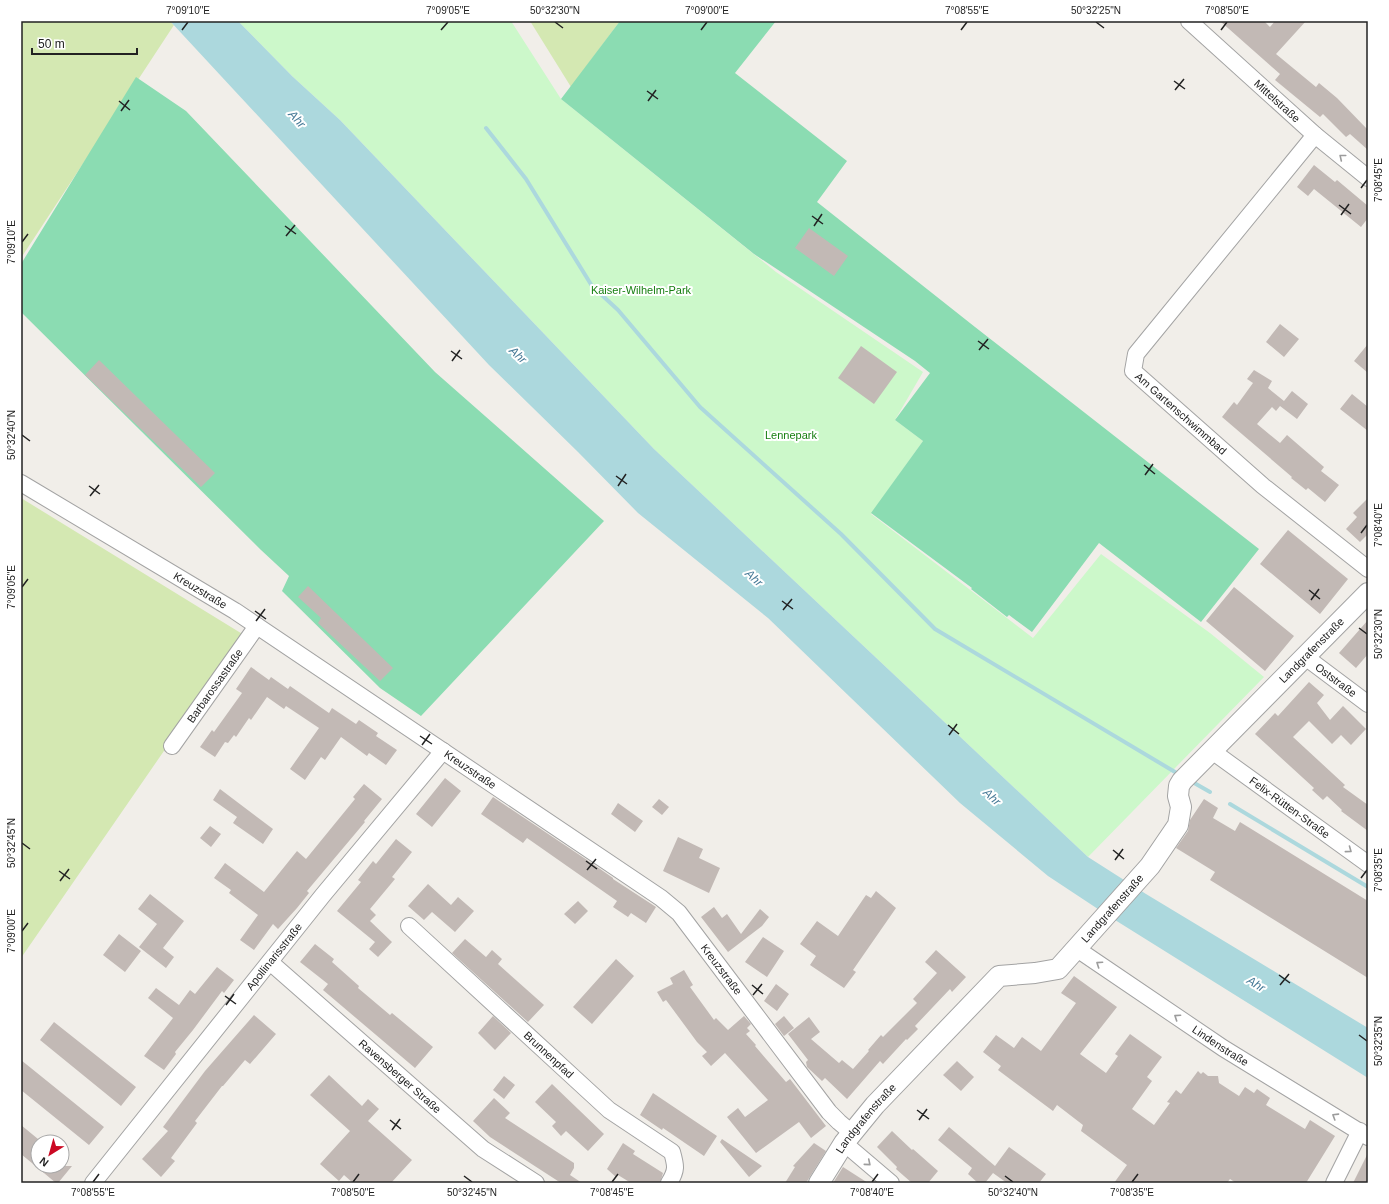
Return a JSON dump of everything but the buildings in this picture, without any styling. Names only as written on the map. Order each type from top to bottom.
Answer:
[{"type":"street","name":"Mittelstraße","points":[[1188,21],[1315,135],[1368,178]]},
{"type":"street","name":"Am Gartenschwimmbad","points":[[1315,135],[1136,354],[1133,371],[1263,486],[1368,569]]},
{"type":"street","name":"Kreuzstraße","points":[[21,483],[220,602],[661,898],[679,913],[829,1112],[839,1122],[848,1138],[891,1183]]},
{"type":"street","name":"Landgrafenstraße","points":[[818,1183],[848,1138],[875,1105],[999,976],[1035,973],[1058,969],[1077,949],[1150,866],[1178,825],[1181,807],[1178,796],[1179,786],[1185,778],[1368,593]]},
{"type":"street","name":"Barbarossastraße","points":[[172,746],[257,626]]},
{"type":"street","name":"Oststraße","points":[[1304,656],[1368,704]]},
{"type":"street","name":"Apollinarisstraße","points":[[93,1183],[323,895],[443,751]]},
{"type":"street","name":"Felix-Rütten-Straße","points":[[1212,751],[1368,864]]},
{"type":"street","name":"Brunnenpfad","points":[[409,926],[609,1110],[672,1152],[676,1165],[674,1174],[669,1183]]},
{"type":"street","name":"Lindenstraße","points":[[1077,949],[1223,1048],[1364,1134]]},
{"type":"street","name":"Ravensberger Straße","points":[[270,962],[484,1149],[536,1183]]},
{"type":"street","points":[[1334,1183],[1364,1134]]},
{"type":"green space","points":[[21,21],[170,21],[174,25],[21,258]]},
{"type":"green space","points":[[238,21],[511,21],[561,99],[776,272],[923,372],[895,420],[923,441],[871,514],[1033,638],[1101,554],[1210,633],[1264,677],[1088,857],[654,449],[340,120],[292,76]]},
{"type":"green space","points":[[530,21],[620,21],[571,87]]},
{"type":"green space","points":[[620,21],[776,21],[735,73],[847,161],[817,202],[1259,549],[1201,622],[1099,543],[1032,632],[1009,615],[1007,617],[971,589],[972,588],[871,513],[923,441],[895,420],[930,373],[915,361],[754,254],[561,99]]},
{"type":"green space","points":[[136,77],[186,111],[435,372],[604,521],[421,716],[380,688],[282,591],[289,576],[21,312],[21,264]]},
{"type":"green space","points":[[21,498],[244,635],[21,958]]},
{"type":"water","name":"Ahr","points":[[170,21],[238,21],[292,76],[340,120],[654,449],[1088,857],[1146,894],[1368,1028],[1368,1078],[1107,915],[1048,876],[960,803],[768,618],[638,513],[489,365]]},
{"type":"waterway","points":[[486,128],[526,179],[592,286],[618,310],[700,407],[841,534],[935,629],[1180,775]]},
{"type":"waterway","points":[[1189,780],[1210,792]]},
{"type":"waterway","points":[[1230,804],[1368,887]]},
{"type":"park label","name":"Kaiser-Wilhelm-Park","points":[[641,290]]},
{"type":"park label","name":"Lennepark","points":[[791,435]]}]
